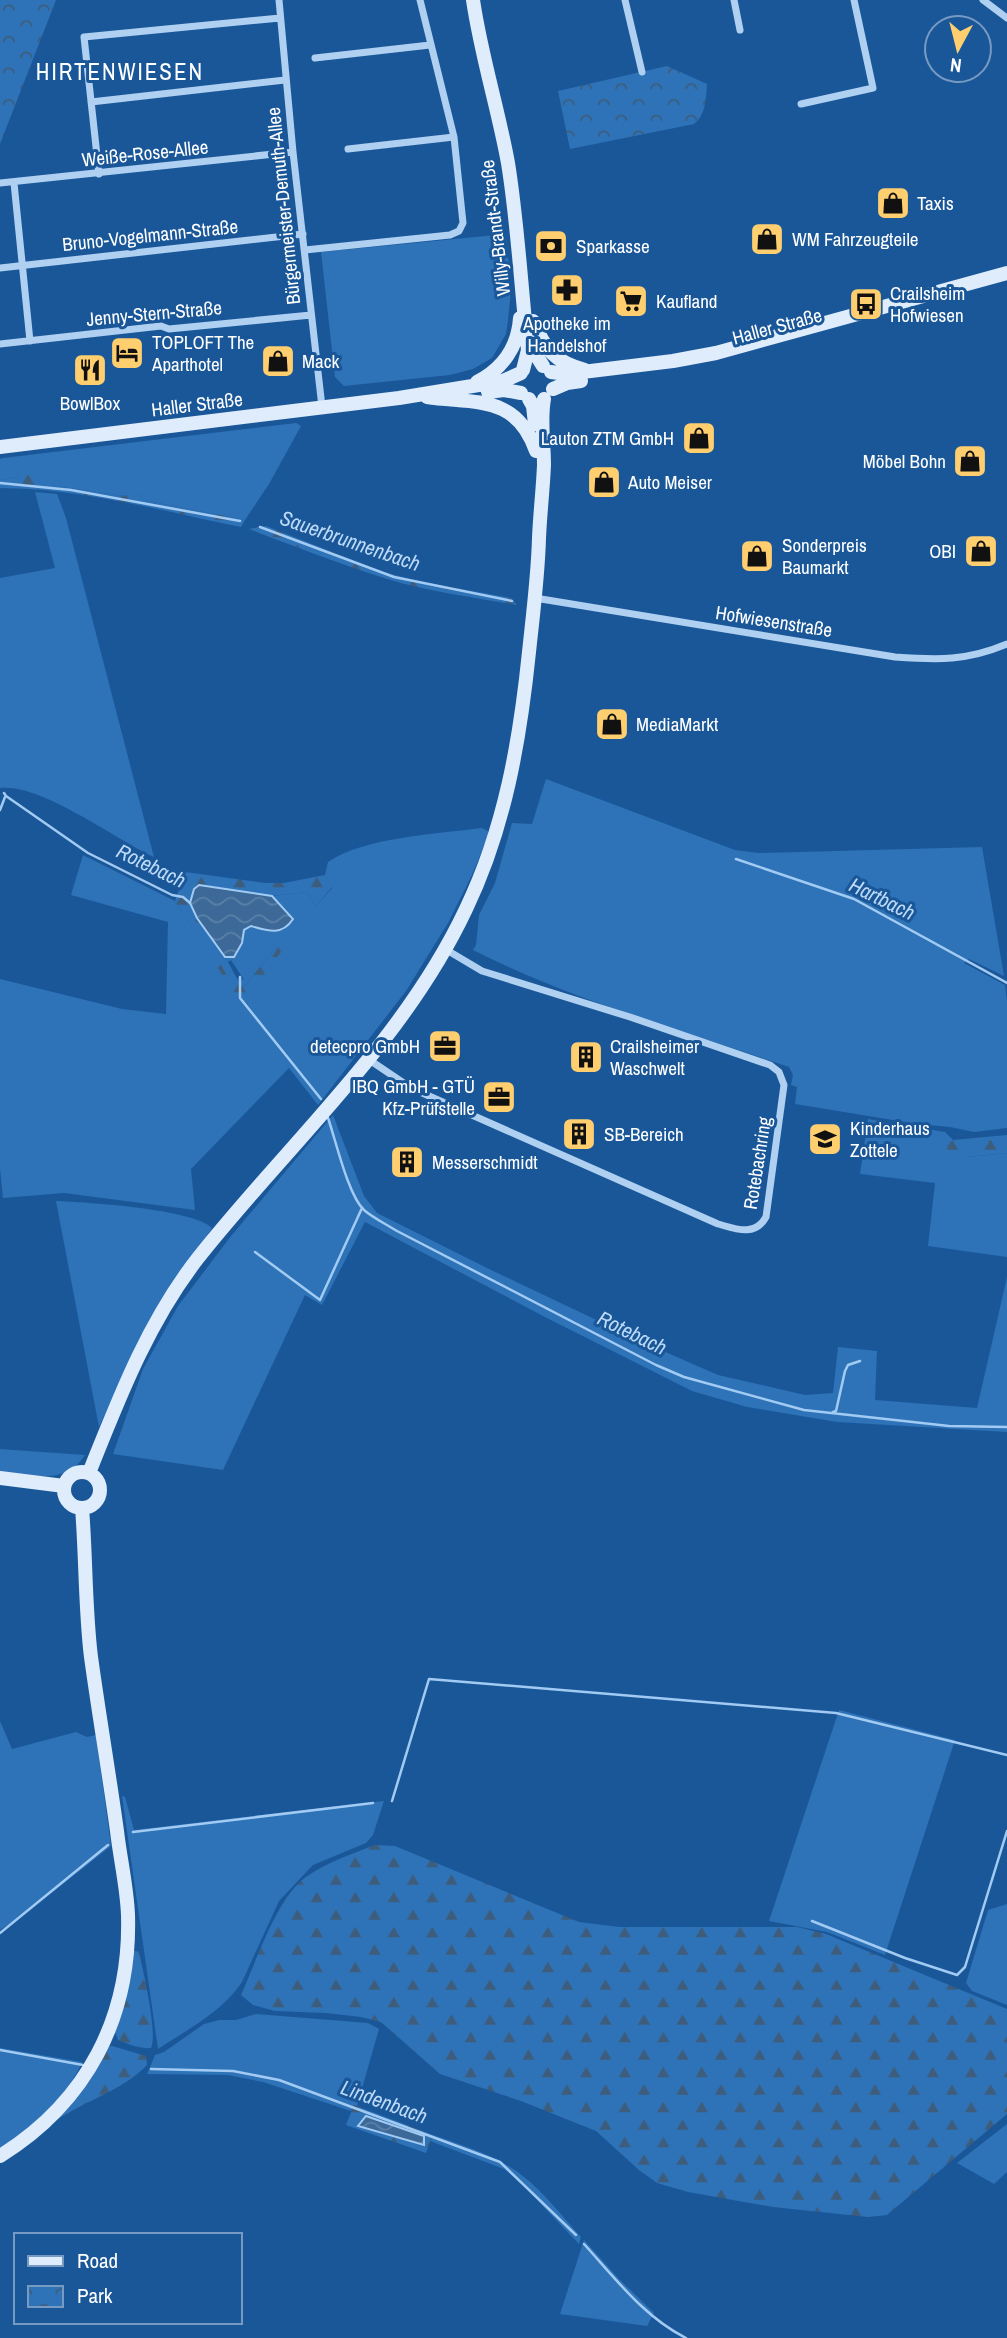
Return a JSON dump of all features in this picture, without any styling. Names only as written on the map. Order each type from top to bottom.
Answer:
[{"type":"main road","name":"Willy-Brandt-Straße","points":[[475,0],[477,30],[508,164],[528,351],[522,372]]},
{"type":"main road","name":"Willy-Brandt-Straße","points":[[475,0],[504,104],[516,162],[538,358],[547,369]]},
{"type":"main road","name":"Haller Straße","points":[[547,369],[566,374],[716,353],[1007,273]]},
{"type":"main road","name":"Haller Straße","points":[[548,394],[567,383],[716,362],[1007,281]]},
{"type":"main road","points":[[468,386],[496,369],[513,348],[519,325],[521,289]]},
{"type":"main road","name":"Haller Straße","points":[[533,321],[542,341],[554,356],[568,366],[589,371]]},
{"type":"main road","points":[[89,1473],[145,1342],[165,1304],[197,1259],[404,1012],[445,949],[478,883],[508,789],[523,714],[544,468],[542,410],[554,382],[547,369],[532,365],[522,372],[518,383],[534,416],[541,488]]},
{"type":"main road","name":"Haller Straße","points":[[0,447],[399,398],[503,381],[522,372]]},
{"type":"main road","name":"Haller Straße","points":[[399,398],[504,390],[525,396]]},
{"type":"main road","points":[[525,396],[548,394]]},
{"type":"main road","points":[[422,397],[481,401],[499,406],[526,429],[536,451]]},
{"type":"main road","points":[[89,1473],[99,1483],[100,1492],[94,1504],[76,1507],[69,1503],[64,1495],[64,1486],[73,1474],[89,1473]]},
{"type":"main road","points":[[0,1478],[64,1486]]},
{"type":"main road","points":[[0,2156],[50,2118],[80,2083],[106,2040],[118,2005],[127,1964],[128,1913],[91,1654],[82,1508]]},
{"type":"street","name":"Bürgermeister-Demuth-Allee","points":[[279,0],[292,152],[322,408]]},
{"type":"street","points":[[305,250],[450,235],[459,231],[464,223],[453,137],[419,0]]},
{"type":"street","points":[[625,0],[642,72]]},
{"type":"street","points":[[734,0],[740,30]]},
{"type":"street","points":[[801,104],[873,88],[854,0]]},
{"type":"street","points":[[983,0],[1007,18]]},
{"type":"street","points":[[99,174],[84,37],[279,18]]},
{"type":"street","points":[[315,58],[430,45]]},
{"type":"street","points":[[91,102],[285,80]]},
{"type":"street","points":[[348,149],[453,137]]},
{"type":"street","name":"Weiße-Rose-Allee","points":[[0,184],[292,152]]},
{"type":"street","points":[[13,183],[30,341]]},
{"type":"street","name":"Bruno-Vogelmann-Straße","points":[[0,268],[303,234]]},
{"type":"street","name":"Jenny-Stern-Straße","points":[[0,344],[161,326],[169,329],[311,315]]},
{"type":"street","name":"Hofwiesenstraße","points":[[535,598],[895,657],[960,659],[1007,644]]},
{"type":"street","name":"Rotebachring","points":[[367,1059],[411,1088],[718,1224],[734,1229],[752,1230],[762,1226],[766,1217],[783,1104],[784,1085],[779,1072],[770,1065],[630,1017],[482,971],[445,949]]},
{"type":"green space","points":[[0,0],[56,0],[0,144]]},
{"type":"green space","points":[[667,66],[707,84],[703,111],[694,124],[570,149],[558,91]]},
{"type":"green space","points":[[506,234],[511,290],[508,320],[506,334],[492,358],[473,369],[450,375],[344,386],[335,377],[321,252]]},
{"type":"green space","points":[[296,423],[301,426],[269,484],[245,520],[148,501],[135,494],[124,496],[56,486],[21,469],[16,477],[0,480],[0,459],[3,458]]},
{"type":"green space","points":[[21,468],[43,475],[56,486],[124,496],[135,493],[148,501],[245,520],[241,527],[91,496],[0,488],[0,480],[16,477]]},
{"type":"green space","points":[[35,492],[57,494],[66,518],[154,857],[78,814],[36,794],[0,788],[0,578],[55,568]]},
{"type":"green space","points":[[266,526],[383,572],[511,598],[517,605],[401,583],[249,529]]},
{"type":"green space","points":[[546,779],[735,850],[758,853],[982,847],[1004,976],[969,959],[964,963],[1005,985],[1007,1128],[974,1132],[795,1104],[797,1087],[791,1085],[793,1075],[789,1067],[589,1000],[473,950],[476,945],[479,915],[495,883],[512,823],[532,824]]},
{"type":"green space","points":[[482,828],[488,831],[488,836],[472,875],[448,923],[406,991],[318,1105],[289,1068],[191,1169],[195,1210],[64,1193],[3,1198],[0,1169],[0,979],[122,1009],[166,1014],[168,922],[71,895],[83,855],[175,901],[238,998],[286,934],[247,984],[241,986],[238,978],[244,980],[231,960],[228,962],[223,954],[234,957],[242,943],[243,930],[251,926],[274,932],[288,914],[272,896],[307,892],[316,906],[332,888],[325,875],[328,862],[343,854],[402,838]]},
{"type":"green space","points":[[185,872],[265,883],[284,883],[325,875],[332,887],[316,906],[307,892],[272,896],[205,885],[196,887],[197,918],[228,962],[241,986],[247,984],[286,934],[294,934],[250,995],[237,998],[175,901]]},
{"type":"green space","points":[[333,1115],[364,1196],[377,1213],[491,1270],[718,1375],[805,1395],[833,1393],[838,1347],[877,1351],[875,1400],[977,1408],[1007,1277],[1007,1432],[837,1422],[747,1407],[692,1391],[365,1222],[322,1305],[305,1295],[223,1470],[113,1454],[143,1369],[178,1306],[231,1236]]},
{"type":"green space","points":[[868,1119],[945,1132],[953,1140],[946,1146],[967,1157],[1007,1153],[1007,1257],[928,1246],[935,1183],[860,1174]]},
{"type":"green space","points":[[1007,1135],[1007,1153],[967,1157],[950,1155],[946,1146],[953,1140]]},
{"type":"green space","points":[[56,1201],[162,1211],[201,1221],[212,1228],[138,1344],[99,1427]]},
{"type":"green space","points":[[0,1449],[85,1455],[68,1471],[58,1475],[36,1476],[0,1472]]},
{"type":"green space","points":[[839,1710],[955,1740],[885,1955],[827,1932],[769,1921]]},
{"type":"green space","points":[[0,1721],[12,1749],[76,1732],[87,1737],[96,1735],[111,1846],[25,1914],[0,1930]]},
{"type":"green space","points":[[122,1796],[125,1797],[134,1830],[384,1801],[373,1835],[366,1843],[313,1865],[279,1901],[242,1982],[234,1993],[203,2020],[158,2049]]},
{"type":"green space","points":[[375,1845],[395,1846],[579,1922],[619,1927],[797,1927],[826,1934],[1007,2009],[1007,2114],[887,2215],[868,2217],[773,2207],[688,2192],[657,2183],[596,2131],[521,2101],[440,2074],[381,2022],[326,2013],[275,2011],[253,2005],[241,1995],[268,1931],[295,1886],[314,1872]]},
{"type":"green space","points":[[1007,1904],[1007,2005],[972,1991],[966,1983],[988,1910]]},
{"type":"green space","points":[[132,1950],[139,1952],[146,1987],[153,2029],[151,2048],[118,2040],[115,2032],[127,1992]]},
{"type":"green space","points":[[256,2014],[368,2023],[379,2029],[357,2106],[354,2105],[351,2111],[263,2082],[228,2075],[147,2074],[155,2055],[164,2052],[204,2024],[219,2020],[236,2020]]},
{"type":"green space","points":[[112,2046],[146,2056],[147,2065],[115,2089],[57,2120],[106,2047]]},
{"type":"green space","points":[[0,2048],[82,2062],[58,2100],[24,2131],[0,2148]]},
{"type":"green space","points":[[354,2105],[433,2135],[426,2153],[346,2125]]},
{"type":"green space","points":[[1007,2124],[1007,2172],[994,2184],[957,2163]]},
{"type":"green space","points":[[433,2135],[482,2153],[520,2174],[548,2199],[581,2237],[579,2244],[520,2182],[504,2169],[430,2141]]},
{"type":"green space","points":[[584,2240],[654,2313],[647,2326],[560,2314]]},
{"type":"water","points":[[199,885],[272,896],[293,919],[279,930],[251,926],[244,930],[242,943],[234,957],[225,957],[197,918],[190,903],[194,889]]},
{"type":"water","points":[[366,2116],[424,2136],[424,2145],[358,2126]]},
{"type":"waterway","name":"Sauerbrunnenbach","points":[[0,483],[71,490],[240,521]]},
{"type":"waterway","name":"Sauerbrunnenbach","points":[[260,527],[394,577],[512,601]]},
{"type":"waterway","name":"Rotebach","points":[[4,793],[88,853],[172,895],[183,897],[190,903]]},
{"type":"waterway","points":[[0,810],[5,797]]},
{"type":"waterway","name":"Hartbach","points":[[736,859],[854,899],[1007,983]]},
{"type":"waterway","name":"Rotebach","points":[[240,977],[240,998],[321,1099]]},
{"type":"waterway","name":"Rotebach","points":[[328,1118],[353,1193],[364,1210],[397,1231],[656,1365],[684,1377],[804,1410],[949,1426],[1007,1427]]},
{"type":"waterway","points":[[255,1252],[320,1300],[362,1208]]},
{"type":"waterway","points":[[833,1412],[836,1411],[848,1365],[860,1361]]},
{"type":"waterway","points":[[392,1801],[429,1679],[836,1713],[1007,1755]]},
{"type":"waterway","points":[[133,1832],[373,1803]]},
{"type":"waterway","points":[[812,1921],[905,1958],[957,1975],[965,1967],[1007,1831]]},
{"type":"waterway","points":[[0,1933],[108,1845]]},
{"type":"waterway","name":"Lindenbach","points":[[0,2050],[83,2065]]},
{"type":"waterway","name":"Lindenbach","points":[[151,2069],[233,2071],[279,2080],[500,2162],[576,2235]]},
{"type":"waterway","name":"Lindenbach","points":[[584,2244],[643,2308],[686,2338]]},
{"type":"place","name":"Taxis","points":[[893,203]]},
{"type":"place","name":"WM Fahrzeugteile","points":[[767,239]]},
{"type":"place","name":"Sparkasse","points":[[551,246]]},
{"type":"place","name":"Apotheke im Handelshof","points":[[567,290]]},
{"type":"place","name":"Kaufland","points":[[631,301]]},
{"type":"place","name":"Crailsheim Hofwiesen","points":[[866,304]]},
{"type":"place","name":"TOPLOFT The Aparthotel","points":[[127,353]]},
{"type":"place","name":"Mack","points":[[278,361]]},
{"type":"place","name":"BowlBox","points":[[90,370]]},
{"type":"place","name":"Lauton ZTM GmbH","points":[[699,438]]},
{"type":"place","name":"Möbel Bohn","points":[[970,461]]},
{"type":"place","name":"Auto Meiser","points":[[604,482]]},
{"type":"place","name":"OBI","points":[[981,551]]},
{"type":"place","name":"Sonderpreis Baumarkt","points":[[757,556]]},
{"type":"place","name":"MediaMarkt","points":[[612,724]]},
{"type":"place","name":"detecpro GmbH","points":[[445,1046]]},
{"type":"place","name":"Crailsheimer Waschwelt","points":[[586,1057]]},
{"type":"place","name":"IBQ GmbH - GTÜ Kfz-Prüfstelle","points":[[499,1097]]},
{"type":"place","name":"SB-Bereich","points":[[579,1134]]},
{"type":"place","name":"Kinderhaus Zottele","points":[[825,1139]]},
{"type":"place","name":"Messerschmidt","points":[[407,1162]]},
{"type":"district","name":"HIRTENWIESEN","points":[[120,72]]}]
